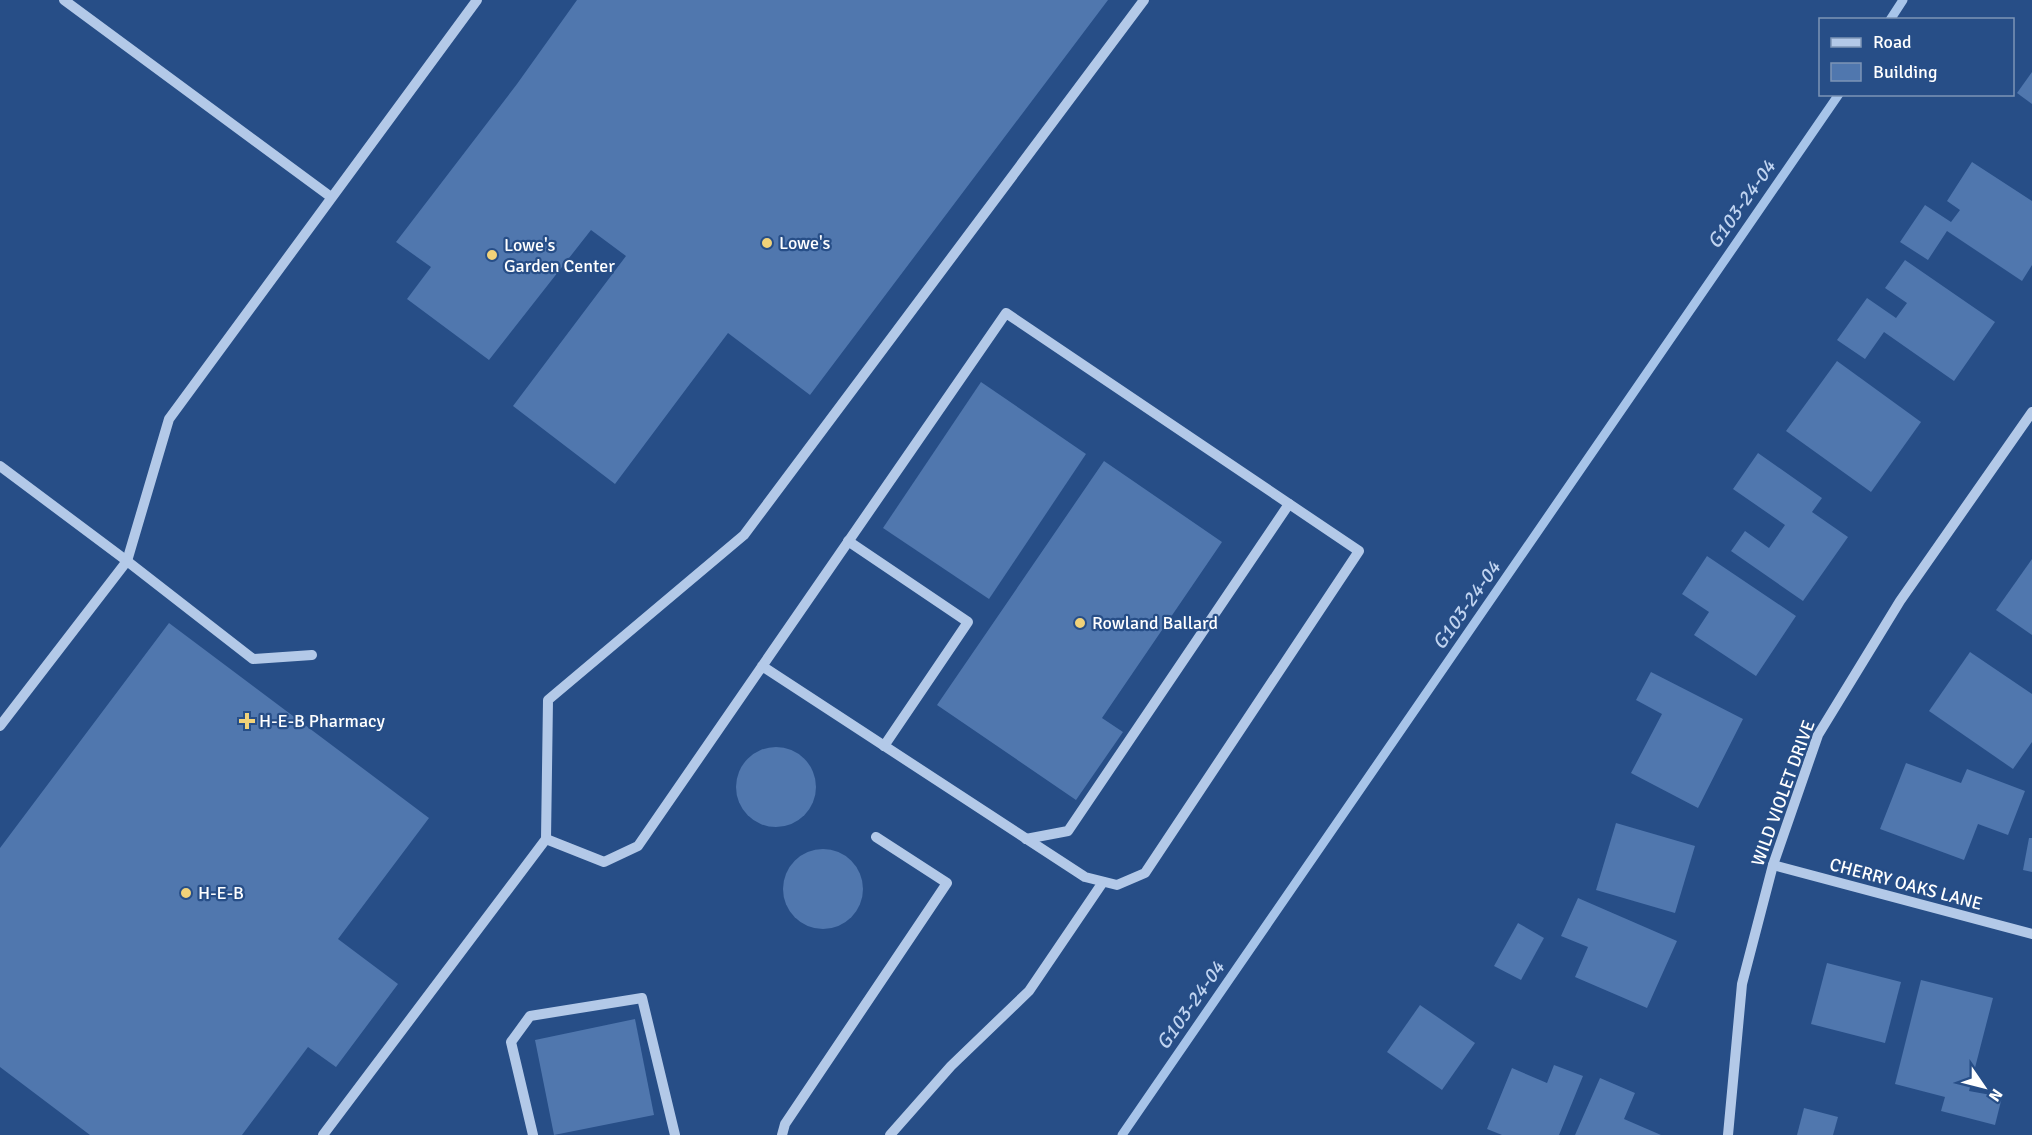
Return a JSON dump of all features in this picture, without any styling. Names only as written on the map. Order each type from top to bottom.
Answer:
[{"type":"street","points":[[64,0],[331,197]]},
{"type":"street","points":[[0,726],[127,561],[169,419],[477,0]]},
{"type":"street","points":[[323,1135],[546,839],[548,700],[744,535],[1144,0]]},
{"type":"street","points":[[546,839],[604,862],[638,846],[848,541],[1006,313],[1359,551],[1145,873],[1117,885],[1085,878],[762,666]]},
{"type":"street","name":"WILD VIOLET DRIVE","points":[[1728,1135],[1742,984],[1773,865],[1818,735],[1900,601],[2032,412]]},
{"type":"street","points":[[0,466],[253,659],[312,655]]},
{"type":"street","points":[[1026,839],[1068,831],[1288,504]]},
{"type":"street","points":[[848,541],[968,622],[884,746]]},
{"type":"street","points":[[783,1135],[785,1124],[947,883],[876,837]]},
{"type":"street","name":"CHERRY OAKS LANE","points":[[1773,865],[2032,934]]},
{"type":"street","points":[[890,1135],[951,1066],[1029,991],[1103,882]]},
{"type":"street","points":[[533,1135],[511,1042],[530,1016],[642,998],[675,1135]]},
{"type":"building","name":"Lowe's","points":[[577,0],[1108,0],[810,395],[728,333],[615,484],[513,406],[626,256],[591,230],[489,360],[407,299],[431,267],[396,242],[517,84]]},
{"type":"building","points":[[2032,72],[2032,104],[2017,93]]},
{"type":"building","points":[[1972,162],[2032,201],[2032,265],[2022,281],[1947,231],[1928,260],[1900,242],[1925,205],[1951,222],[1960,210],[1947,201]]},
{"type":"building","points":[[1905,260],[1995,322],[1954,381],[1884,332],[1865,359],[1837,340],[1867,298],[1896,318],[1907,303],[1885,288]]},
{"type":"building","points":[[1837,361],[1921,422],[1871,492],[1786,431]]},
{"type":"building","points":[[981,382],[1086,454],[989,599],[883,528]]},
{"type":"building","points":[[1758,453],[1822,498],[1812,512],[1848,537],[1803,601],[1731,551],[1745,531],[1769,548],[1785,525],[1733,489]]},
{"type":"building","name":"Rowland Ballard","points":[[1104,461],[1222,542],[1102,718],[1123,732],[1076,800],[937,705]]},
{"type":"building","points":[[1707,556],[1796,616],[1756,676],[1694,635],[1709,612],[1682,594]]},
{"type":"building","points":[[2032,559],[2032,635],[1996,610]]},
{"type":"building","name":"H-E-B","points":[[169,623],[429,818],[338,939],[398,984],[336,1067],[308,1047],[242,1135],[90,1135],[0,1067],[0,848]]},
{"type":"building","points":[[1970,652],[2032,694],[2032,742],[2013,769],[1929,711]]},
{"type":"building","points":[[1651,672],[1743,719],[1698,808],[1631,773],[1662,714],[1636,700]]},
{"type":"building","points":[[776,747],[791,750],[804,759],[813,772],[816,787],[813,802],[804,815],[791,824],[776,827],[761,824],[748,815],[739,802],[736,787],[739,772],[748,759],[761,750]]},
{"type":"building","points":[[1906,763],[1961,783],[1967,769],[2025,791],[2008,835],[1978,824],[1964,860],[1880,829]]},
{"type":"building","points":[[1616,823],[1695,846],[1675,913],[1596,890]]},
{"type":"building","points":[[2029,838],[2032,838],[2032,872],[2023,870]]},
{"type":"building","points":[[823,849],[838,852],[851,861],[860,874],[863,889],[860,904],[851,917],[838,926],[823,929],[808,926],[795,917],[786,904],[783,889],[786,874],[795,861],[808,852]]},
{"type":"building","points":[[1578,898],[1677,941],[1647,1008],[1575,977],[1588,947],[1561,936]]},
{"type":"building","points":[[1518,923],[1544,938],[1521,980],[1494,966]]},
{"type":"building","points":[[1827,963],[1901,982],[1885,1043],[1811,1024]]},
{"type":"building","points":[[1921,980],[1993,998],[1969,1091],[2002,1097],[1995,1125],[1941,1111],[1945,1097],[1895,1084]]},
{"type":"building","points":[[1420,1005],[1475,1043],[1442,1090],[1387,1052]]},
{"type":"building","points":[[635,1019],[654,1115],[554,1135],[535,1040]]},
{"type":"building","points":[[1554,1065],[1583,1076],[1559,1135],[1502,1135],[1487,1129],[1512,1068],[1547,1083]]},
{"type":"building","points":[[1600,1078],[1635,1093],[1624,1119],[1661,1135],[1575,1135]]},
{"type":"building","points":[[1804,1108],[1838,1117],[1833,1135],[1797,1135]]},
{"type":"waterway","name":"G103-24-04","points":[[1891,18],[1903,0]]},
{"type":"waterway","name":"G103-24-04","points":[[1122,1135],[1838,96]]},
{"type":"place","name":"Lowe's","points":[[767,243]]},
{"type":"place","name":"Lowe's Garden Center","points":[[492,255]]},
{"type":"place","name":"Rowland Ballard","points":[[1080,623]]},
{"type":"place","name":"H-E-B Pharmacy","points":[[247,721]]},
{"type":"place","name":"H-E-B","points":[[186,893]]}]
